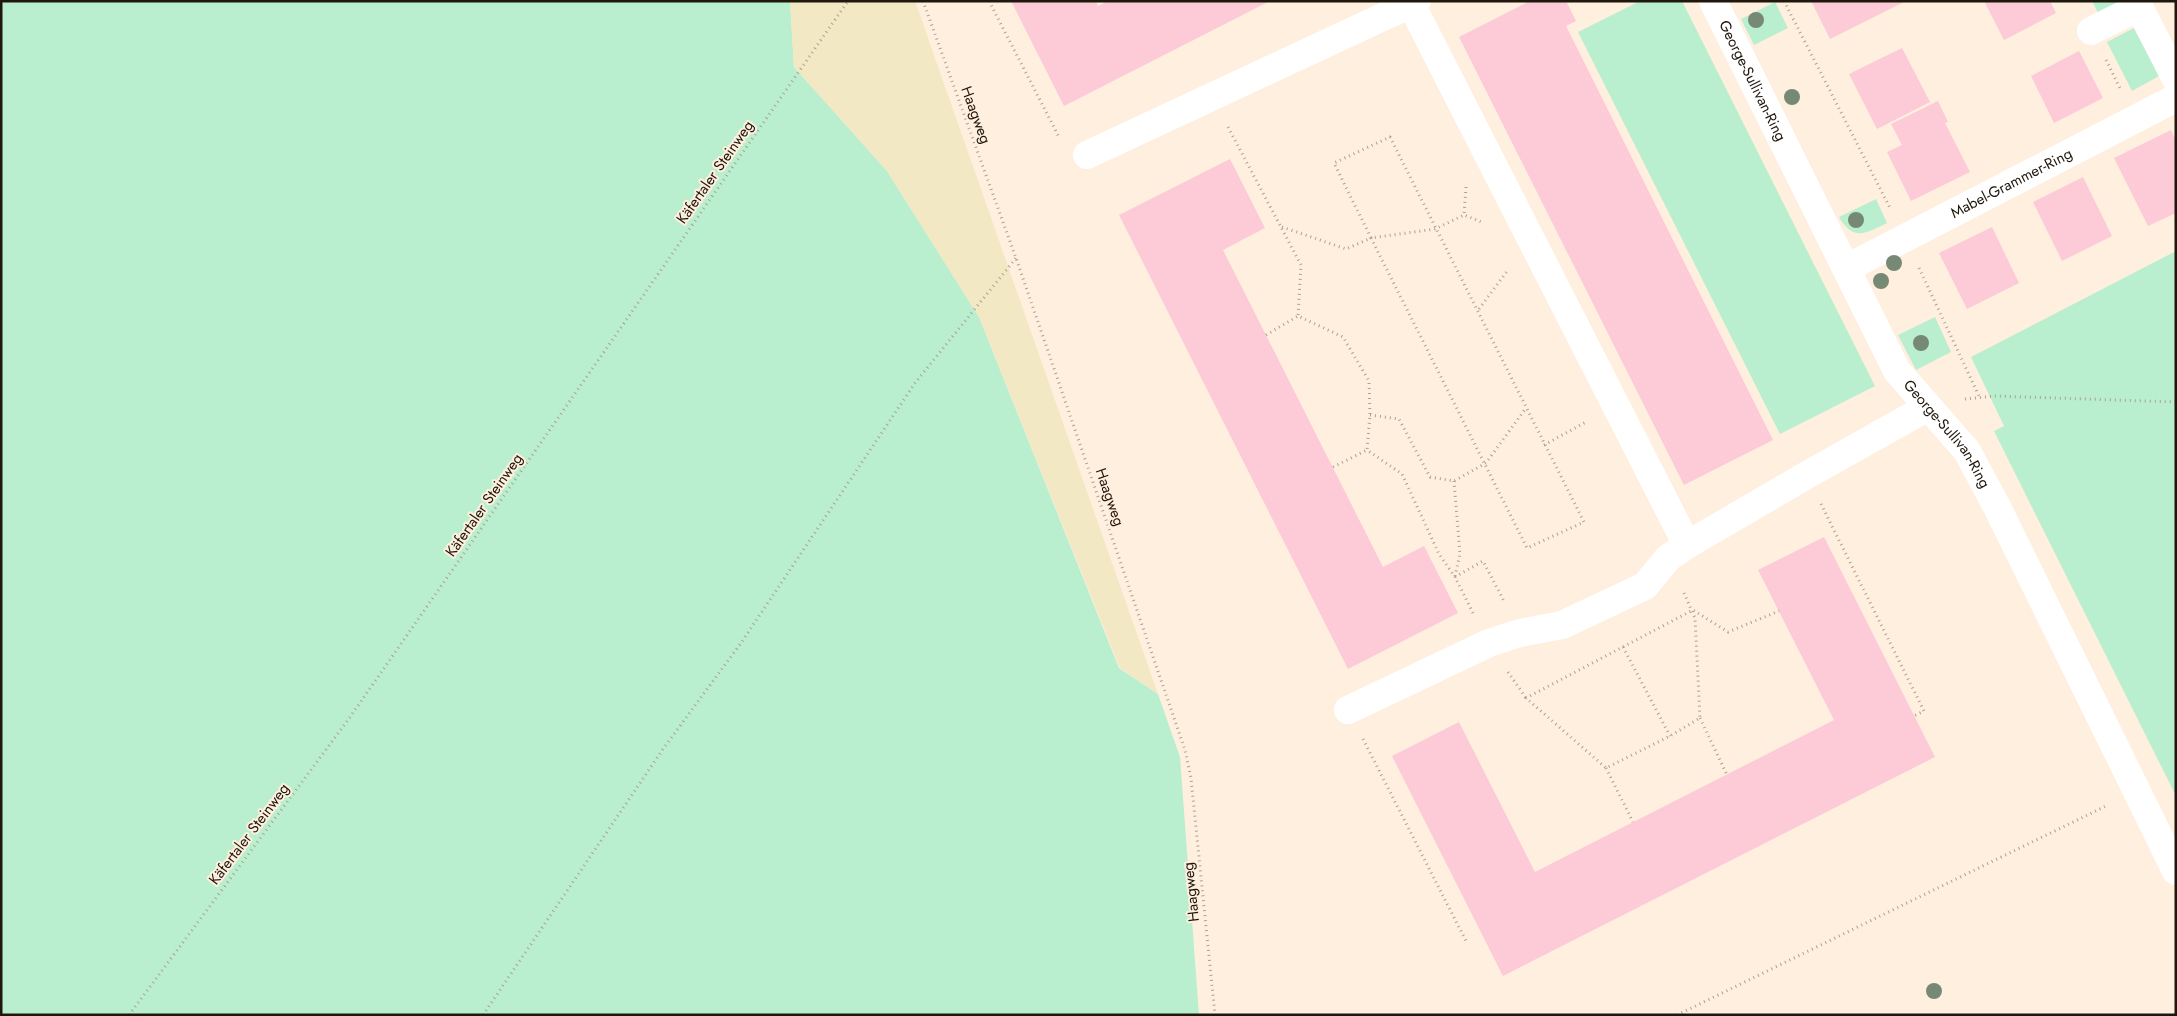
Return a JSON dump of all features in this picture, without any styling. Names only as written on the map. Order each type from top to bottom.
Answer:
[{"type":"street","name":"George-Sullivan-Ring","points":[[1713,1],[1848,268],[1897,371],[1967,450],[1997,507],[2176,871]]},
{"type":"street","points":[[1088,155],[1414,3],[1678,552]]},
{"type":"street","points":[[2091,31],[2138,4],[2176,79]]},
{"type":"street","name":"Mabel-Grammer-Ring","points":[[1848,268],[2176,98]]},
{"type":"street","points":[[1348,710],[1489,643],[1520,633],[1562,626],[1645,586],[1678,552],[1807,475],[1928,407]]},
{"type":"path","name":"Käfertaler Steinweg","points":[[129,1015],[348,720],[848,1]]},
{"type":"path","name":"Haagweg","points":[[923,1],[1016,258],[1185,750],[1191,778],[1215,1015]]},
{"type":"path","points":[[989,1],[1071,160],[1088,155]]},
{"type":"path","points":[[1784,1],[1905,239],[1979,396]]},
{"type":"path","points":[[1390,137],[1435,228],[1478,309],[1544,445],[1584,522],[1527,548],[1334,163],[1390,137]]},
{"type":"path","points":[[1239,148],[1301,265],[1298,316]]},
{"type":"path","points":[[1282,227],[1346,249],[1372,238],[1435,228],[1464,215]]},
{"type":"path","points":[[484,1015],[663,749],[741,643],[915,383],[1016,258]]},
{"type":"path","points":[[1266,335],[1298,316]]},
{"type":"path","points":[[1298,316],[1343,337],[1369,381],[1370,415],[1367,450]]},
{"type":"path","points":[[1928,407],[1979,396],[2176,402]]},
{"type":"path","points":[[1370,415],[1399,419],[1430,477],[1454,481],[1486,463],[1526,408]]},
{"type":"path","points":[[1544,445],[1563,434]]},
{"type":"path","points":[[1333,467],[1367,450]]},
{"type":"path","points":[[1367,450],[1402,474],[1439,554],[1455,577],[1472,612]]},
{"type":"path","points":[[1807,475],[1924,711],[1914,716]]},
{"type":"path","points":[[1454,481],[1460,554],[1455,577]]},
{"type":"path","points":[[1678,552],[1695,618],[1700,718],[1727,774]]},
{"type":"path","points":[[1455,577],[1483,561],[1520,633]]},
{"type":"path","points":[[1693,610],[1728,632],[1779,610]]},
{"type":"path","points":[[1633,822],[1606,768],[1526,698],[1693,610]]},
{"type":"path","points":[[1623,647],[1670,736]]},
{"type":"path","points":[[1348,710],[1466,941]]},
{"type":"path","points":[[1606,768],[1670,736],[1700,718]]},
{"type":"path","points":[[1677,1015],[2113,803]]},
{"type":"green space","points":[[1,1],[790,1],[794,67],[887,171],[979,317],[1119,668],[1158,694],[1180,757],[1199,1015],[1,1015]]},
{"type":"green space","points":[[1640,1],[1682,1],[1875,386],[1780,434],[1578,32]]},
{"type":"green space","points":[[2092,1],[2124,1],[2099,15]]},
{"type":"green space","points":[[1775,2],[1788,28],[1754,45],[1741,19]]},
{"type":"green space","points":[[2134,28],[2159,76],[2132,91],[2107,42]]},
{"type":"green space","points":[[1876,199],[1887,223],[1861,233],[1855,233],[1844,225],[1839,217]]},
{"type":"green space","points":[[2176,251],[2176,796],[1994,431],[2004,426],[1971,357]]},
{"type":"green space","points":[[1935,317],[1951,352],[1916,370],[1898,335]]},
{"type":"sand","points":[[790,1],[915,1],[1158,694],[1120,668],[979,317],[887,171],[794,67]]},
{"type":"building","points":[[1011,1],[1096,1],[1098,6],[1108,1],[1270,1],[1064,106]]},
{"type":"building","points":[[1530,1],[1566,1],[1576,21],[1566,26],[1773,440],[1684,485],[1459,37]]},
{"type":"building","points":[[1811,1],[1906,1],[1830,39]]},
{"type":"building","points":[[1984,1],[2050,1],[2056,13],[2004,40]]},
{"type":"building","points":[[1902,48],[1930,102],[1877,129],[1849,74]]},
{"type":"building","points":[[2079,51],[2103,98],[2054,123],[2031,76]]},
{"type":"building","points":[[1938,101],[1948,122],[1945,123],[1970,172],[1911,201],[1887,152],[1902,145],[1891,124]]},
{"type":"building","points":[[2171,130],[2176,141],[2176,213],[2148,226],[2114,158]]},
{"type":"building","points":[[1230,159],[1265,228],[1223,250],[1383,567],[1424,546],[1458,613],[1348,669],[1119,215]]},
{"type":"building","points":[[2083,177],[2112,236],[2062,261],[2033,202]]},
{"type":"building","points":[[1992,227],[2019,283],[1967,309],[1939,253]]},
{"type":"building","points":[[1824,537],[1935,757],[1503,976],[1392,756],[1459,722],[1535,872],[1834,720],[1758,570]]}]
